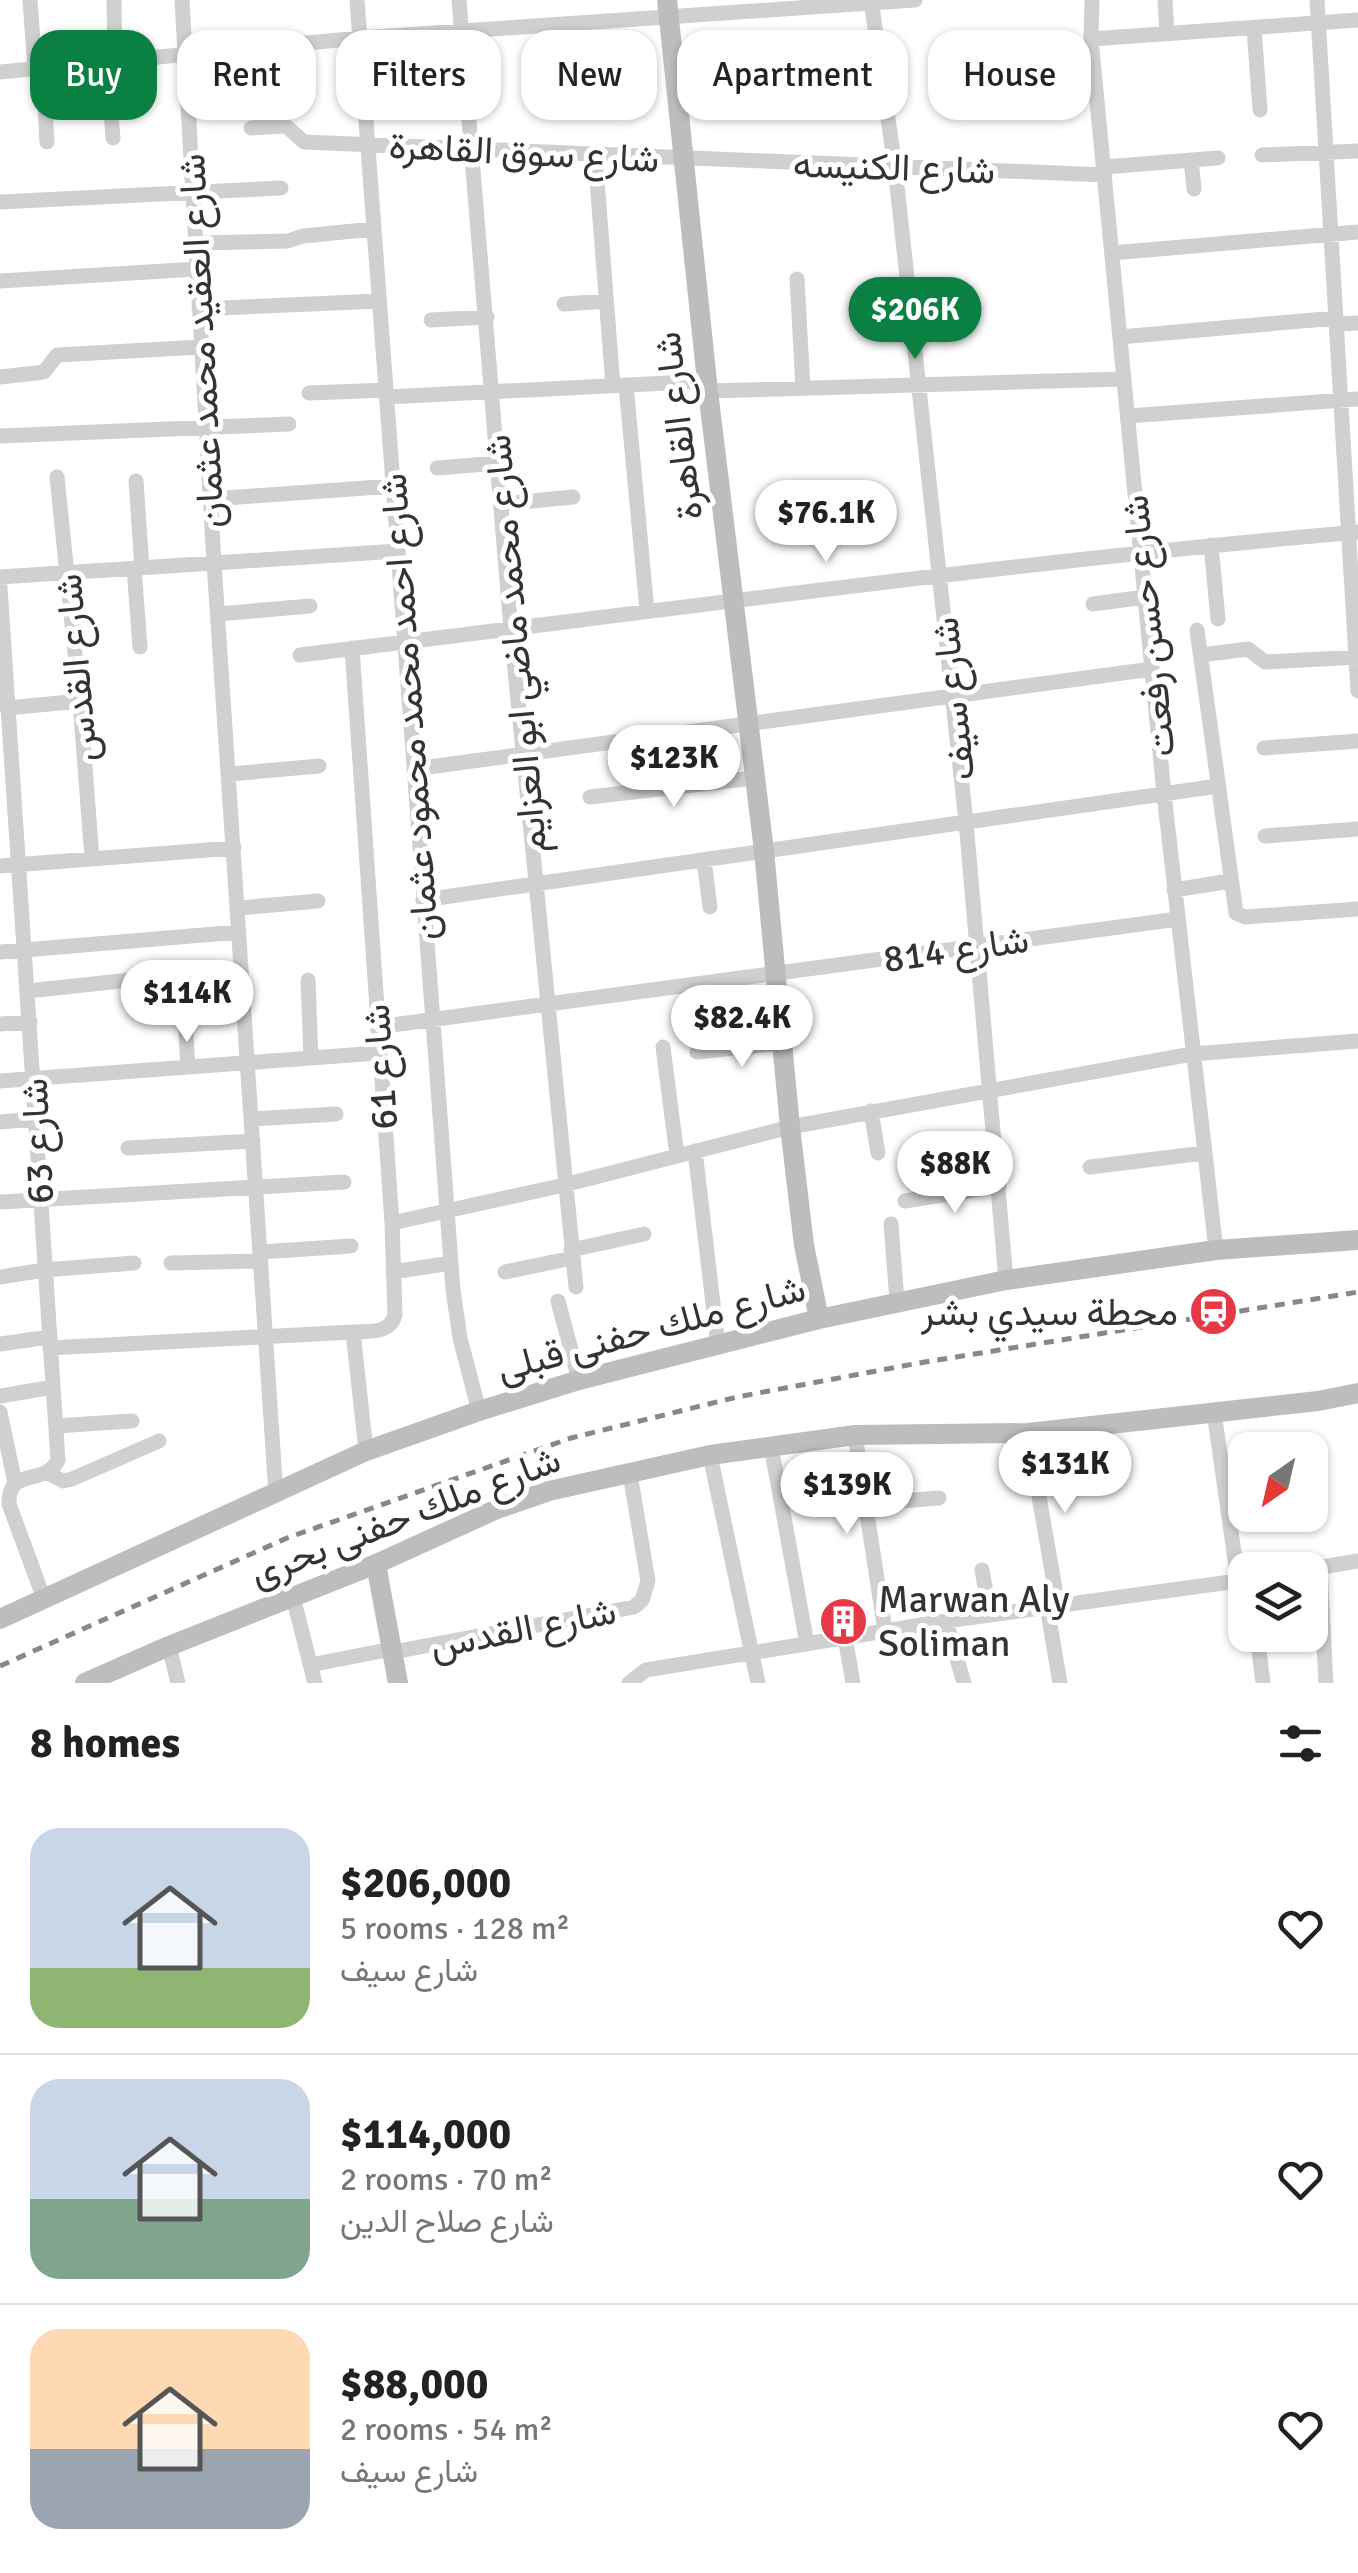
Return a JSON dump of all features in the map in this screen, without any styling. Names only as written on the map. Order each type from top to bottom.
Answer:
[{"type":"street","points":[[30,0],[34,30]]},
{"type":"street","points":[[113,30],[114,0]]},
{"type":"street","name":"شارع العقيد محمد عثمان","points":[[182,0],[184,30]]},
{"type":"street","name":"شارع احمد محمد محمود عثمان","points":[[357,0],[359,30]]},
{"type":"street","name":"شارع محمد ماضي ابو العزايم","points":[[460,0],[462,30]]},
{"type":"street","points":[[471,30],[668,9],[915,0]]},
{"type":"street","name":"شارع حسن رفعت","points":[[1092,0],[1091,39],[1164,794],[1216,1250]]},
{"type":"street","points":[[1166,0],[1167,34]]},
{"type":"street","points":[[1316,0],[1336,321],[1350,400],[1358,691]]},
{"type":"street","name":"شارع سيف","points":[[871,2],[895,167],[953,696],[1006,1280]]},
{"type":"street","name":"شارع القاهرة","points":[[668,9],[682,160],[764,851],[790,1126],[804,1245],[819,1319]]},
{"type":"street","points":[[1091,39],[1358,20]]},
{"type":"street","points":[[1254,28],[1260,110]]},
{"type":"street","points":[[0,72],[30,69]]},
{"type":"street","points":[[45,120],[47,142]]},
{"type":"street","points":[[113,120],[113,138]]},
{"type":"street","name":"شارع العقيد محمد عثمان","points":[[188,120],[276,1494]]},
{"type":"street","name":"شارع احمد محمد محمود عثمان","points":[[365,120],[451,1264],[460,1338],[479,1410]]},
{"type":"street","name":"شارع محمد ماضي ابو العزايم","points":[[470,120],[511,630],[576,1288]]},
{"type":"street","name":"شارع سوق القاهرة","points":[[251,128],[286,126],[304,142],[682,160]]},
{"type":"street","points":[[1262,156],[1358,151]]},
{"type":"street","points":[[595,155],[606,301],[647,611]]},
{"type":"street","name":"شارع الكنيسه","points":[[682,160],[1105,171],[1218,158]]},
{"type":"street","points":[[1191,160],[1194,189]]},
{"type":"street","points":[[0,202],[282,188]]},
{"type":"street","points":[[196,243],[288,240],[374,228]]},
{"type":"street","points":[[1112,252],[1358,232]]},
{"type":"street","points":[[0,282],[198,269]]},
{"type":"street","points":[[797,279],[803,388]]},
{"type":"street","points":[[200,309],[379,301]]},
{"type":"street","points":[[564,304],[606,301]]},
{"type":"street","points":[[431,320],[487,317]]},
{"type":"street","points":[[1120,337],[1336,321],[1358,323]]},
{"type":"street","points":[[0,377],[44,372],[57,355],[202,346]]},
{"type":"street","points":[[309,393],[492,392],[619,386],[803,388],[1124,379]]},
{"type":"street","points":[[1128,416],[1350,400]]},
{"type":"street","points":[[0,436],[290,424]]},
{"type":"street","points":[[436,468],[498,462]]},
{"type":"street","name":"شارع القدس","points":[[58,477],[92,859]]},
{"type":"street","points":[[136,481],[140,647]]},
{"type":"street","points":[[210,499],[393,486]]},
{"type":"street","points":[[501,504],[573,497]]},
{"type":"street","points":[[300,655],[940,574],[1141,551],[1354,533]]},
{"type":"street","points":[[1211,545],[1218,619]]},
{"type":"street","points":[[0,576],[398,551]]},
{"type":"street","name":"شارع 63","points":[[0,587],[6,782],[20,864],[58,1460],[48,1472]]},
{"type":"street","points":[[1093,604],[1145,598]]},
{"type":"street","points":[[218,614],[310,606]]},
{"type":"street","points":[[1197,630],[1234,909],[1239,916],[1358,909]]},
{"type":"street","name":"شارع 61","points":[[352,648],[392,1223],[394,1321],[384,1330],[353,1332]]},
{"type":"street","points":[[1201,655],[1248,650],[1265,662],[1357,657]]},
{"type":"street","points":[[414,770],[1152,668]]},
{"type":"street","points":[[5,705],[80,701]]},
{"type":"street","points":[[1264,748],[1358,741]]},
{"type":"street","points":[[230,774],[319,766]]},
{"type":"street","points":[[590,797],[754,778]]},
{"type":"street","points":[[423,900],[1218,786]]},
{"type":"street","points":[[1265,836],[1358,829]]},
{"type":"street","points":[[0,866],[234,848]]},
{"type":"street","points":[[704,860],[710,907]]},
{"type":"street","points":[[1174,890],[1230,881]]},
{"type":"street","points":[[238,908],[318,902]]},
{"type":"street","name":"شارع 814","points":[[377,1027],[1178,919]]},
{"type":"street","points":[[0,952],[240,932]]},
{"type":"street","points":[[182,969],[188,1068]]},
{"type":"street","points":[[28,991],[130,980]]},
{"type":"street","points":[[308,980],[311,1058]]},
{"type":"street","points":[[0,1024],[30,1022]]},
{"type":"street","points":[[392,1223],[564,1185],[790,1126],[1192,1054],[1358,1041]]},
{"type":"street","points":[[698,1052],[782,1044]]},
{"type":"street","points":[[663,1047],[677,1156]]},
{"type":"street","points":[[0,1081],[378,1053]]},
{"type":"street","points":[[871,1112],[878,1153]]},
{"type":"street","points":[[252,1119],[336,1114]]},
{"type":"street","points":[[0,1122],[35,1119]]},
{"type":"street","points":[[128,1148],[253,1141]]},
{"type":"street","points":[[695,1151],[718,1346]]},
{"type":"street","points":[[1090,1167],[1204,1153]]},
{"type":"street","points":[[0,1202],[344,1182]]},
{"type":"street","points":[[904,1201],[999,1186]]},
{"type":"street","points":[[891,1224],[898,1301]]},
{"type":"street","points":[[505,1272],[644,1234]]},
{"type":"street","points":[[171,1263],[351,1246]]},
{"type":"street","name":"شارع ملك حفنى قبلى","points":[[0,1618],[366,1451],[479,1410],[579,1380],[819,1319],[1006,1280],[1216,1250],[1357,1246]]},
{"type":"street","points":[[0,1278],[44,1270],[134,1263]]},
{"type":"street","points":[[392,1272],[451,1264]]},
{"type":"street","points":[[558,1301],[579,1380]]},
{"type":"street","points":[[0,1344],[266,1339],[353,1332],[366,1451]]},
{"type":"street","points":[[0,1396],[52,1387]]},
{"type":"street","name":"شارع ملك حفنى بحرى","points":[[85,1683],[549,1490],[710,1455],[855,1435],[1028,1433],[1358,1393]]},
{"type":"street","points":[[0,1412],[15,1482],[8,1496],[6,1516],[44,1599]]},
{"type":"street","points":[[1214,1412],[1236,1552]]},
{"type":"street","points":[[56,1426],[132,1421]]},
{"type":"street","points":[[1028,1433],[1060,1683]]},
{"type":"street","points":[[855,1435],[885,1631]]},
{"type":"street","points":[[15,1482],[48,1472],[63,1481],[72,1480],[159,1441]]},
{"type":"street","points":[[771,1446],[806,1644]]},
{"type":"street","points":[[710,1455],[758,1683]]},
{"type":"street","name":"شارع القدس","points":[[392,1650],[634,1607],[642,1600],[648,1581],[630,1474]]},
{"type":"street","points":[[865,1504],[938,1498]]},
{"type":"street","points":[[1328,1566],[1358,1561]]},
{"type":"street","points":[[376,1564],[398,1683]]},
{"type":"street","points":[[982,1570],[990,1615]]},
{"type":"street","points":[[629,1683],[646,1670],[946,1621],[1228,1583]]},
{"type":"street","points":[[293,1597],[314,1683]]},
{"type":"street","points":[[946,1621],[964,1683]]},
{"type":"street","points":[[845,1637],[854,1683]]},
{"type":"street","points":[[169,1646],[178,1683]]},
{"type":"street","points":[[310,1665],[392,1650]]},
{"type":"street","points":[[1245,1683],[1263,1682],[1259,1652]]},
{"type":"street","points":[[1322,1652],[1326,1683]]},
{"type":"railway","points":[[0,1666],[287,1538],[571,1438],[737,1397],[919,1363],[1358,1292]]},
{"type":"place","name":"محطة سيدي بشر","points":[[1213,1312]]},
{"type":"place","name":"Marwan Aly Soliman","points":[[843,1621]]}]
